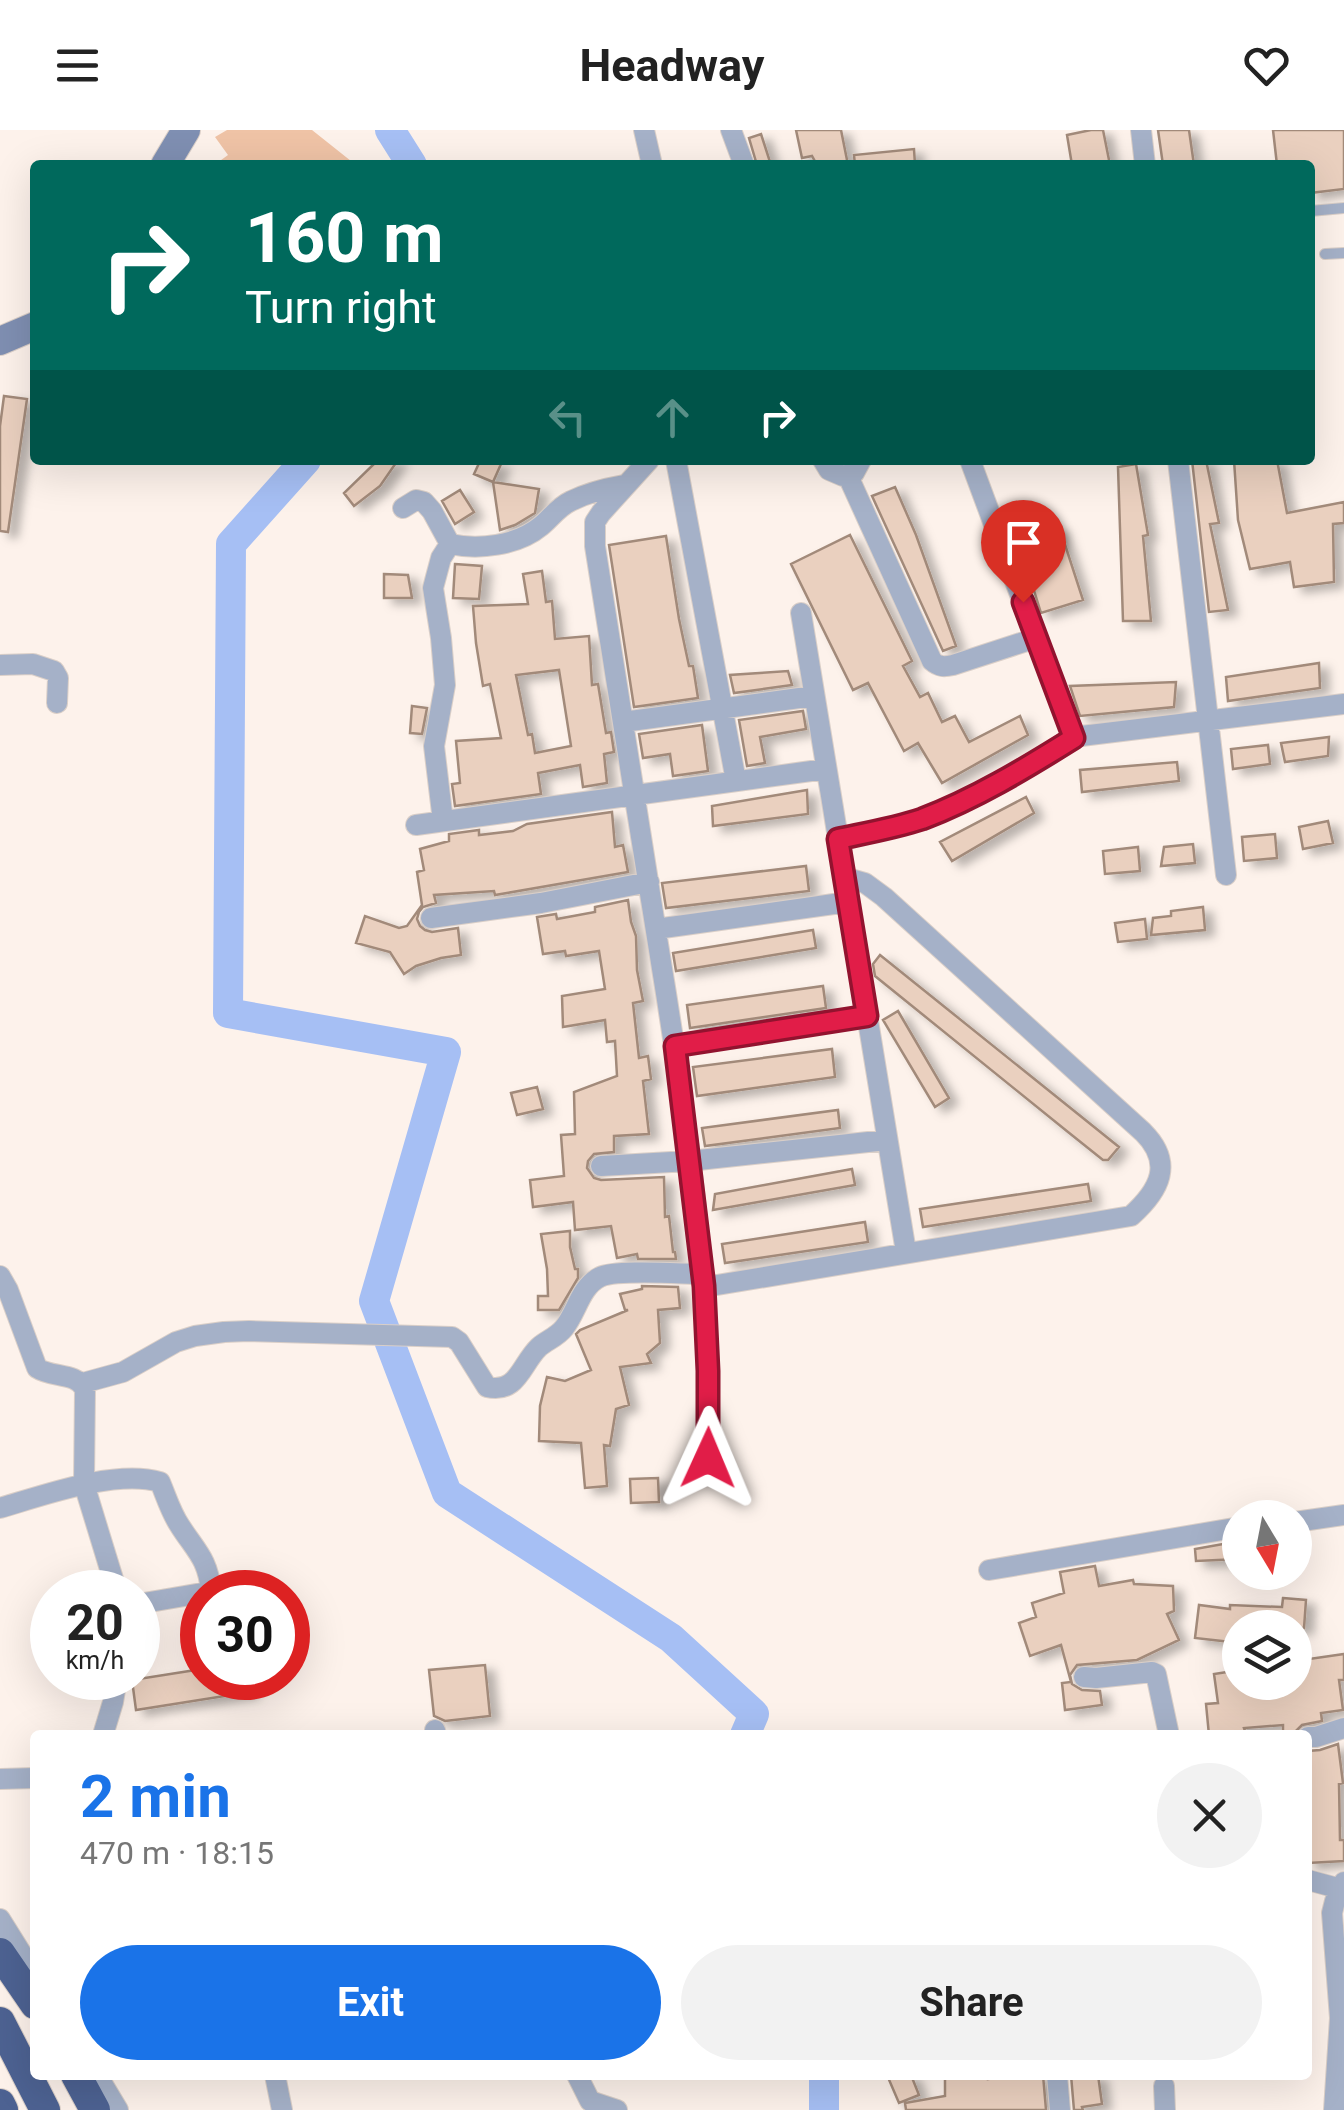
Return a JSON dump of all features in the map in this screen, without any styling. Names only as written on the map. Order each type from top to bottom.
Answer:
[{"type":"highway","points":[[0,1953],[30,1997]]},
{"type":"highway","points":[[0,2022],[45,2110]]},
{"type":"highway","points":[[79,2080],[95,2110]]},
{"type":"street","points":[[168,160],[186,130]]},
{"type":"street","points":[[644,130],[651,160]]},
{"type":"street","points":[[731,130],[742,160]]},
{"type":"street","points":[[1141,130],[1144,160]]},
{"type":"street","points":[[0,341],[30,328]]},
{"type":"street","points":[[644,465],[601,513],[594,534],[675,1046],[704,1280],[708,1458]]},
{"type":"street","points":[[677,465],[736,781]]},
{"type":"street","points":[[826,465],[833,474],[855,468],[935,664],[953,665],[1036,638]]},
{"type":"street","points":[[972,465],[1074,738]]},
{"type":"street","points":[[1179,465],[1226,875]]},
{"type":"street","points":[[403,508],[416,500],[424,502],[450,544],[462,547],[508,542],[537,530],[570,501],[624,485]]},
{"type":"street","points":[[443,821],[434,746],[445,685],[433,588],[440,558],[450,544]]},
{"type":"street","points":[[801,614],[906,1252]]},
{"type":"street","points":[[0,664],[33,664],[54,671],[58,678],[56,703]]},
{"type":"street","points":[[623,722],[814,696]]},
{"type":"street","points":[[838,839],[919,820],[966,799],[1074,738],[1344,704]]},
{"type":"street","points":[[416,825],[826,770]]},
{"type":"street","points":[[0,1276],[37,1368],[83,1383],[123,1372],[176,1342],[195,1336],[249,1331],[452,1337],[487,1387],[498,1390],[506,1387],[540,1347],[566,1327],[582,1294],[597,1278],[628,1274],[704,1280],[906,1252],[1131,1216],[1149,1200],[1162,1158],[1155,1144],[884,897],[865,883],[844,877]]},
{"type":"street","points":[[431,918],[541,903],[649,882]]},
{"type":"street","points":[[656,929],[848,902]]},
{"type":"street","points":[[675,1046],[867,1016]]},
{"type":"street","points":[[601,1166],[888,1140]]},
{"type":"street","points":[[83,1383],[84,1484],[110,1570]]},
{"type":"street","points":[[0,1508],[84,1484],[143,1477],[160,1482],[179,1525],[200,1552],[206,1570]]},
{"type":"street","points":[[1312,1519],[1344,1514]]},
{"type":"street","points":[[990,1570],[1222,1530]]},
{"type":"street","points":[[1084,1677],[1156,1674],[1169,1730]]},
{"type":"street","points":[[105,1730],[113,1700]]},
{"type":"street","points":[[1312,1737],[1344,1728]]},
{"type":"street","points":[[0,1780],[30,1778]]},
{"type":"street","points":[[1312,1881],[1342,1886],[1332,1912],[1340,2018],[1334,2110]]},
{"type":"street","points":[[0,1919],[30,1968]]},
{"type":"street","points":[[100,2080],[118,2110]]},
{"type":"street","points":[[276,2080],[282,2110]]},
{"type":"street","points":[[580,2080],[590,2101],[617,2110]]},
{"type":"street","points":[[1057,2080],[1060,2110]]},
{"type":"street","points":[[1164,2086],[1165,2110]]},
{"type":"lane","points":[[1315,211],[1344,208]]},
{"type":"lane","points":[[1326,254],[1344,253]]},
{"type":"shaded area","points":[[227,130],[312,130],[350,160],[221,160],[228,155],[215,137]]},
{"type":"building","points":[[796,130],[841,130],[847,160],[802,158]]},
{"type":"building","points":[[1103,130],[1109,160],[1071,160],[1067,135]]},
{"type":"building","points":[[1158,130],[1189,130],[1193,160],[1162,160]]},
{"type":"building","points":[[1273,130],[1344,130],[1344,189],[1315,192],[1315,160],[1276,160]]},
{"type":"building","points":[[761,134],[769,160],[756,160],[749,138]]},
{"type":"building","points":[[914,149],[915,160],[854,160],[854,155]]},
{"type":"building","points":[[4,396],[27,399],[8,532],[0,531],[0,426]]},
{"type":"building","points":[[373,465],[395,465],[380,486],[354,506],[344,493]]},
{"type":"building","points":[[478,465],[501,465],[493,482],[474,474]]},
{"type":"building","points":[[1136,465],[1148,535],[1143,536],[1151,621],[1123,621],[1118,467]]},
{"type":"building","points":[[1193,465],[1207,465],[1219,523],[1210,524],[1228,610],[1209,612]]},
{"type":"building","points":[[1234,465],[1278,465],[1287,513],[1344,502],[1344,523],[1333,524],[1334,582],[1294,587],[1290,562],[1250,569],[1238,520]]},
{"type":"building","points":[[493,482],[539,489],[535,513],[500,530]]},
{"type":"building","points":[[895,487],[956,646],[943,651],[872,496]]},
{"type":"building","points":[[460,490],[474,512],[455,524],[442,501]]},
{"type":"building","points":[[1059,526],[1083,600],[1041,613],[1018,539]]},
{"type":"building","points":[[850,535],[912,661],[903,666],[920,697],[928,693],[942,722],[955,716],[969,742],[1020,716],[1028,735],[942,783],[918,743],[904,751],[868,683],[853,690],[791,564]]},
{"type":"building","points":[[666,536],[679,619],[698,698],[634,707],[609,545]]},
{"type":"building","points":[[455,564],[482,566],[479,599],[453,598]]},
{"type":"building","points":[[542,571],[546,602],[552,601],[555,639],[589,636],[592,685],[598,684],[606,733],[611,732],[614,752],[604,754],[607,783],[583,787],[580,765],[538,773],[541,794],[455,806],[452,784],[460,783],[456,741],[501,738],[490,684],[483,686],[473,606],[528,604],[523,574]],"holes":[[[559,670],[571,746],[535,753],[516,675]]]},
{"type":"building","points":[[384,574],[408,575],[412,598],[384,598]]},
{"type":"building","points":[[1319,663],[1320,688],[1228,701],[1226,677]]},
{"type":"building","points":[[788,671],[792,685],[734,693],[730,675]]},
{"type":"building","points":[[1176,682],[1174,707],[1080,716],[1070,686]]},
{"type":"building","points":[[412,706],[427,708],[422,734],[410,733]]},
{"type":"building","points":[[803,711],[806,729],[760,737],[765,763],[747,766],[739,720]]},
{"type":"building","points":[[702,725],[708,771],[673,776],[670,754],[643,758],[639,734]]},
{"type":"building","points":[[1329,737],[1328,756],[1285,762],[1281,743]]},
{"type":"building","points":[[1268,745],[1270,764],[1233,769],[1231,749]]},
{"type":"building","points":[[1177,762],[1179,781],[1082,792],[1080,770]]},
{"type":"building","points":[[807,790],[808,814],[713,826],[712,806]]},
{"type":"building","points":[[1026,797],[1034,813],[952,861],[940,842]]},
{"type":"building","points":[[612,812],[615,847],[623,845],[628,872],[495,895],[494,891],[434,895],[436,903],[419,912],[420,926],[432,932],[458,928],[461,955],[416,966],[404,974],[390,952],[356,943],[365,916],[399,928],[407,926],[422,905],[417,872],[424,870],[420,849],[449,841],[449,834],[513,831],[527,824]]},
{"type":"building","points":[[1328,821],[1333,843],[1303,849],[1299,827]]},
{"type":"building","points":[[1275,834],[1277,858],[1244,861],[1242,837]]},
{"type":"building","points":[[1193,844],[1195,863],[1161,866],[1164,847]]},
{"type":"building","points":[[1138,847],[1140,871],[1105,874],[1103,851]]},
{"type":"building","points":[[806,866],[809,891],[666,908],[662,883]]},
{"type":"building","points":[[628,900],[643,1001],[633,1003],[639,1058],[648,1056],[651,1079],[643,1081],[649,1134],[614,1136],[614,1152],[594,1154],[587,1168],[594,1178],[601,1180],[664,1177],[665,1217],[669,1216],[676,1259],[638,1259],[637,1254],[617,1258],[611,1226],[575,1230],[573,1202],[533,1207],[530,1180],[564,1176],[561,1135],[575,1134],[574,1092],[617,1076],[615,1041],[607,1042],[605,1020],[563,1027],[562,996],[605,989],[599,951],[566,956],[565,951],[543,954],[537,917],[556,914],[557,919],[595,912],[595,907]]},
{"type":"building","points":[[1203,907],[1205,930],[1151,935],[1153,918]]},
{"type":"building","points":[[1145,919],[1147,939],[1118,942],[1115,923]]},
{"type":"building","points":[[813,930],[816,948],[676,971],[673,953]]},
{"type":"building","points":[[880,955],[1119,1147],[1108,1160],[1103,1160],[875,976],[873,964]]},
{"type":"building","points":[[823,986],[826,1008],[690,1028],[687,1005]]},
{"type":"building","points":[[898,1011],[949,1098],[935,1107],[883,1020]]},
{"type":"building","points":[[832,1049],[835,1077],[697,1096],[693,1067]]},
{"type":"building","points":[[537,1087],[543,1109],[517,1115],[511,1093]]},
{"type":"building","points":[[838,1110],[840,1128],[705,1146],[702,1128]]},
{"type":"building","points":[[852,1169],[855,1185],[713,1210],[715,1194]]},
{"type":"building","points":[[1088,1184],[1091,1201],[923,1227],[920,1209]]},
{"type":"building","points":[[865,1222],[868,1242],[725,1263],[722,1244]]},
{"type":"building","points":[[570,1231],[578,1278],[559,1310],[538,1310],[538,1296],[548,1296],[541,1234]]},
{"type":"building","points":[[642,1286],[678,1287],[680,1308],[658,1310],[660,1343],[647,1354],[651,1363],[620,1367],[629,1405],[616,1409],[610,1446],[604,1445],[607,1486],[585,1488],[581,1443],[539,1441],[540,1406],[547,1377],[565,1381],[591,1370],[576,1334],[628,1310],[620,1294]]},
{"type":"building","points":[[658,1478],[659,1502],[631,1503],[630,1479]]},
{"type":"building","points":[[1222,1544],[1222,1560],[1196,1561],[1195,1549]]},
{"type":"building","points":[[1095,1566],[1099,1586],[1133,1580],[1134,1584],[1173,1586],[1174,1611],[1167,1614],[1179,1640],[1137,1660],[1077,1665],[1070,1675],[1072,1684],[1082,1690],[1100,1691],[1102,1705],[1065,1710],[1062,1683],[1071,1682],[1061,1645],[1030,1656],[1019,1623],[1036,1617],[1032,1603],[1064,1593],[1060,1572]]},
{"type":"building","points":[[1283,1598],[1306,1600],[1305,1610],[1222,1610],[1222,1641],[1195,1638],[1199,1605],[1230,1609],[1230,1605],[1282,1607]]},
{"type":"building","points":[[1344,1654],[1344,1680],[1339,1680],[1343,1710],[1321,1713],[1322,1721],[1302,1725],[1297,1730],[1283,1730],[1283,1725],[1209,1730],[1206,1704],[1218,1703],[1214,1674],[1222,1673],[1222,1700],[1312,1700],[1312,1659]]},
{"type":"building","points":[[485,1665],[490,1716],[445,1721],[434,1716],[429,1670]]},
{"type":"building","points":[[180,1672],[180,1700],[199,1700],[136,1710],[135,1700],[160,1700],[160,1676]]},
{"type":"building","points":[[1338,1744],[1344,1861],[1312,1863],[1312,1751]]},
{"type":"building","points":[[889,2080],[913,2080],[919,2095],[899,2103]]},
{"type":"building","points":[[945,2080],[1043,2080],[1046,2110],[906,2110],[905,2103],[945,2096]]},
{"type":"building","points":[[1071,2080],[1099,2080],[1102,2104],[1074,2110]]},
{"type":"waterway","points":[[390,130],[409,160]]},
{"type":"waterway","points":[[302,465],[231,544],[228,1013],[446,1052],[374,1301],[447,1493],[671,1638],[754,1714],[747,1730]]},
{"type":"waterway","points":[[824,2080],[824,2110]]},
{"type":"route","points":[[708,1458],[704,1286],[675,1046],[867,1016],[838,839],[919,820],[966,799],[1074,738],[1023,602]]}]
